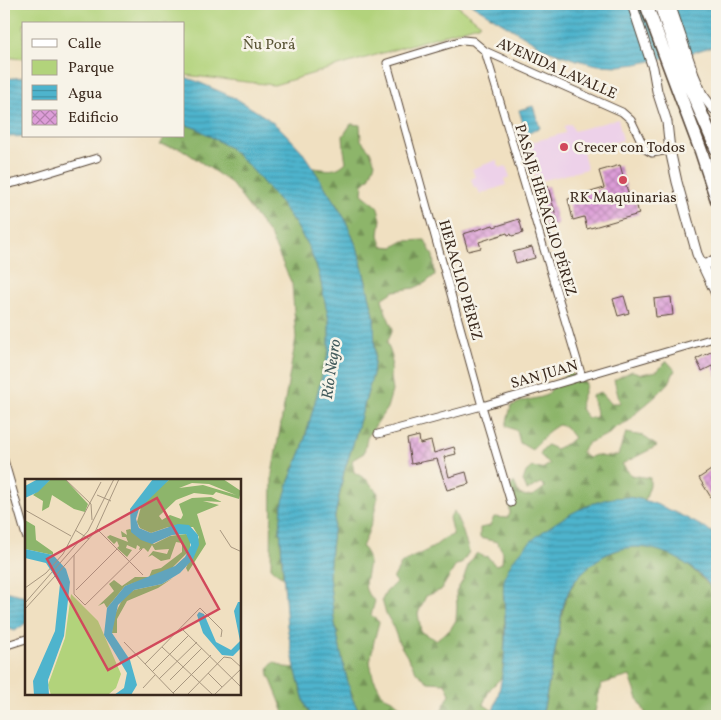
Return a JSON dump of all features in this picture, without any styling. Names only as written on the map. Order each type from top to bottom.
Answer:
[{"type":"highway","points":[[646,4],[685,78],[717,150]]},
{"type":"highway","points":[[660,4],[685,78],[701,151],[717,200]]},
{"type":"street","points":[[632,4],[667,122],[670,150],[677,182],[698,254],[717,296]]},
{"type":"street","points":[[670,4],[685,78],[717,112]]},
{"type":"street","name":"AVENIDA LAVALLE","points":[[387,63],[462,40],[473,41],[485,51],[622,112],[631,120],[645,149],[652,153],[670,150]]},
{"type":"street","name":"PASAJE HERACLIO PÉREZ","points":[[485,51],[582,377]]},
{"type":"street","name":"HERACLIO PÉREZ","points":[[387,63],[482,406],[511,503]]},
{"type":"street","points":[[4,185],[97,158]]},
{"type":"street","points":[[704,266],[717,258]]},
{"type":"street","name":"SAN JUAN","points":[[378,434],[482,406],[717,337]]},
{"type":"street","points":[[4,460],[7,482],[25,533]]},
{"type":"street","points":[[4,646],[25,639]]},
{"type":"shaded area","name":"Crecer con Todos","points":[[618,119],[623,140],[583,151],[587,169],[537,182],[528,143],[565,133],[564,126],[571,124],[574,131]]},
{"type":"shaded area","points":[[497,160],[499,168],[506,166],[510,177],[504,179],[506,185],[480,194],[477,187],[474,188],[471,179],[475,177],[472,169]]},
{"type":"green space","name":"Ñu Porá","points":[[4,4],[455,4],[481,24],[274,85],[185,75],[185,22],[22,22],[22,59],[4,57]]},
{"type":"green space","points":[[185,124],[198,129],[228,147],[249,166],[279,201],[309,248],[319,273],[329,321],[329,351],[302,449],[289,481],[280,528],[283,577],[271,569],[272,474],[296,338],[292,284],[270,235],[230,182],[180,148],[159,145],[164,138],[185,138]]},
{"type":"green space","points":[[351,124],[360,125],[361,140],[370,151],[375,163],[369,178],[363,184],[362,194],[377,206],[381,219],[379,235],[382,246],[393,247],[404,241],[425,240],[433,256],[435,275],[425,283],[414,288],[394,291],[382,299],[393,329],[387,342],[392,357],[390,377],[392,391],[387,408],[367,438],[364,453],[352,460],[354,472],[367,480],[378,493],[368,534],[362,547],[368,559],[365,587],[368,594],[375,601],[371,615],[379,622],[370,662],[373,677],[383,696],[394,701],[408,714],[422,716],[361,716],[352,698],[334,619],[329,576],[335,516],[344,472],[373,374],[375,354],[374,315],[358,250],[345,219],[313,168],[334,169],[346,162],[343,136]]},
{"type":"green space","points":[[667,361],[675,370],[669,383],[629,421],[616,427],[609,434],[588,443],[581,452],[588,458],[596,455],[605,457],[618,455],[626,433],[643,436],[657,446],[622,464],[631,475],[650,478],[650,485],[645,500],[627,497],[503,595],[505,613],[504,664],[501,678],[490,689],[483,704],[493,711],[491,716],[434,716],[441,711],[450,694],[445,683],[428,682],[417,673],[399,643],[382,600],[386,592],[396,582],[393,579],[401,564],[453,535],[449,518],[454,511],[469,552],[461,564],[456,565],[441,590],[426,596],[418,613],[421,632],[436,640],[450,630],[456,620],[456,592],[469,563],[477,553],[488,557],[495,565],[502,563],[503,552],[497,542],[480,538],[480,528],[490,526],[494,517],[507,518],[510,514],[509,488],[514,482],[519,494],[527,496],[535,494],[545,487],[541,483],[527,490],[523,481],[526,472],[532,467],[542,469],[550,464],[540,455],[547,445],[556,449],[574,438],[565,426],[558,425],[549,431],[532,450],[520,443],[517,431],[506,426],[511,406],[548,394],[556,382],[570,373],[586,383],[581,401],[581,408],[584,413],[588,418],[597,417],[592,396],[601,392],[611,403],[620,403],[614,380],[632,371],[642,374],[657,371]]},
{"type":"green space","points":[[638,546],[670,554],[699,575],[717,595],[717,716],[647,716],[638,699],[630,676],[601,684],[594,716],[542,716],[568,592],[582,572],[599,558],[622,548]]},
{"type":"green space","points":[[274,662],[284,667],[295,668],[305,704],[311,716],[285,716],[269,675],[268,669]]},
{"type":"water","points":[[471,4],[591,4],[609,7],[633,4],[717,4],[717,45],[688,54],[636,64],[619,66],[598,65],[576,60],[545,49]]},
{"type":"water","points":[[22,77],[22,137],[4,137],[4,79]]},
{"type":"water","name":"Río Negro","points":[[185,77],[237,99],[282,130],[301,150],[313,168],[345,219],[358,250],[374,315],[375,354],[373,374],[344,472],[335,516],[329,576],[334,619],[343,663],[352,698],[361,716],[311,716],[305,704],[295,668],[287,626],[280,528],[282,505],[302,449],[329,351],[329,321],[319,273],[309,248],[279,201],[249,166],[228,147],[198,129],[185,124]]},
{"type":"water","points":[[533,106],[540,128],[526,133],[519,110]]},
{"type":"water","points":[[627,497],[645,500],[665,508],[717,535],[717,595],[700,575],[675,557],[648,548],[634,547],[606,555],[582,573],[573,584],[566,598],[542,716],[491,716],[499,692],[503,667],[505,628],[503,585],[509,568],[518,554],[531,541],[563,518],[579,509],[610,498]]},
{"type":"water","points":[[4,591],[25,596],[25,624],[15,631],[4,627]]},
{"type":"building","points":[[620,165],[631,203],[636,202],[639,214],[587,229],[584,217],[573,220],[568,199],[604,188],[599,171]]},
{"type":"building","points":[[548,186],[558,224],[546,227],[535,190]]},
{"type":"building","points":[[519,219],[523,233],[512,236],[507,233],[479,242],[481,248],[468,251],[463,234]]},
{"type":"building","points":[[532,247],[535,258],[516,263],[513,252]]},
{"type":"building","points":[[624,296],[629,313],[618,316],[613,299]]},
{"type":"building","points":[[671,297],[673,315],[656,317],[654,299]]},
{"type":"building","points":[[715,350],[717,355],[717,377],[712,366],[702,371],[696,359]]},
{"type":"building","points":[[419,436],[420,444],[431,441],[434,453],[454,447],[456,454],[444,457],[449,477],[466,472],[469,484],[447,490],[437,459],[411,464],[407,439]]},
{"type":"building","points":[[717,466],[717,496],[712,499],[699,478]]},
{"type":"place","name":"Crecer con Todos","points":[[564,147]]},
{"type":"place","name":"RK Maquinarias","points":[[623,180]]}]
